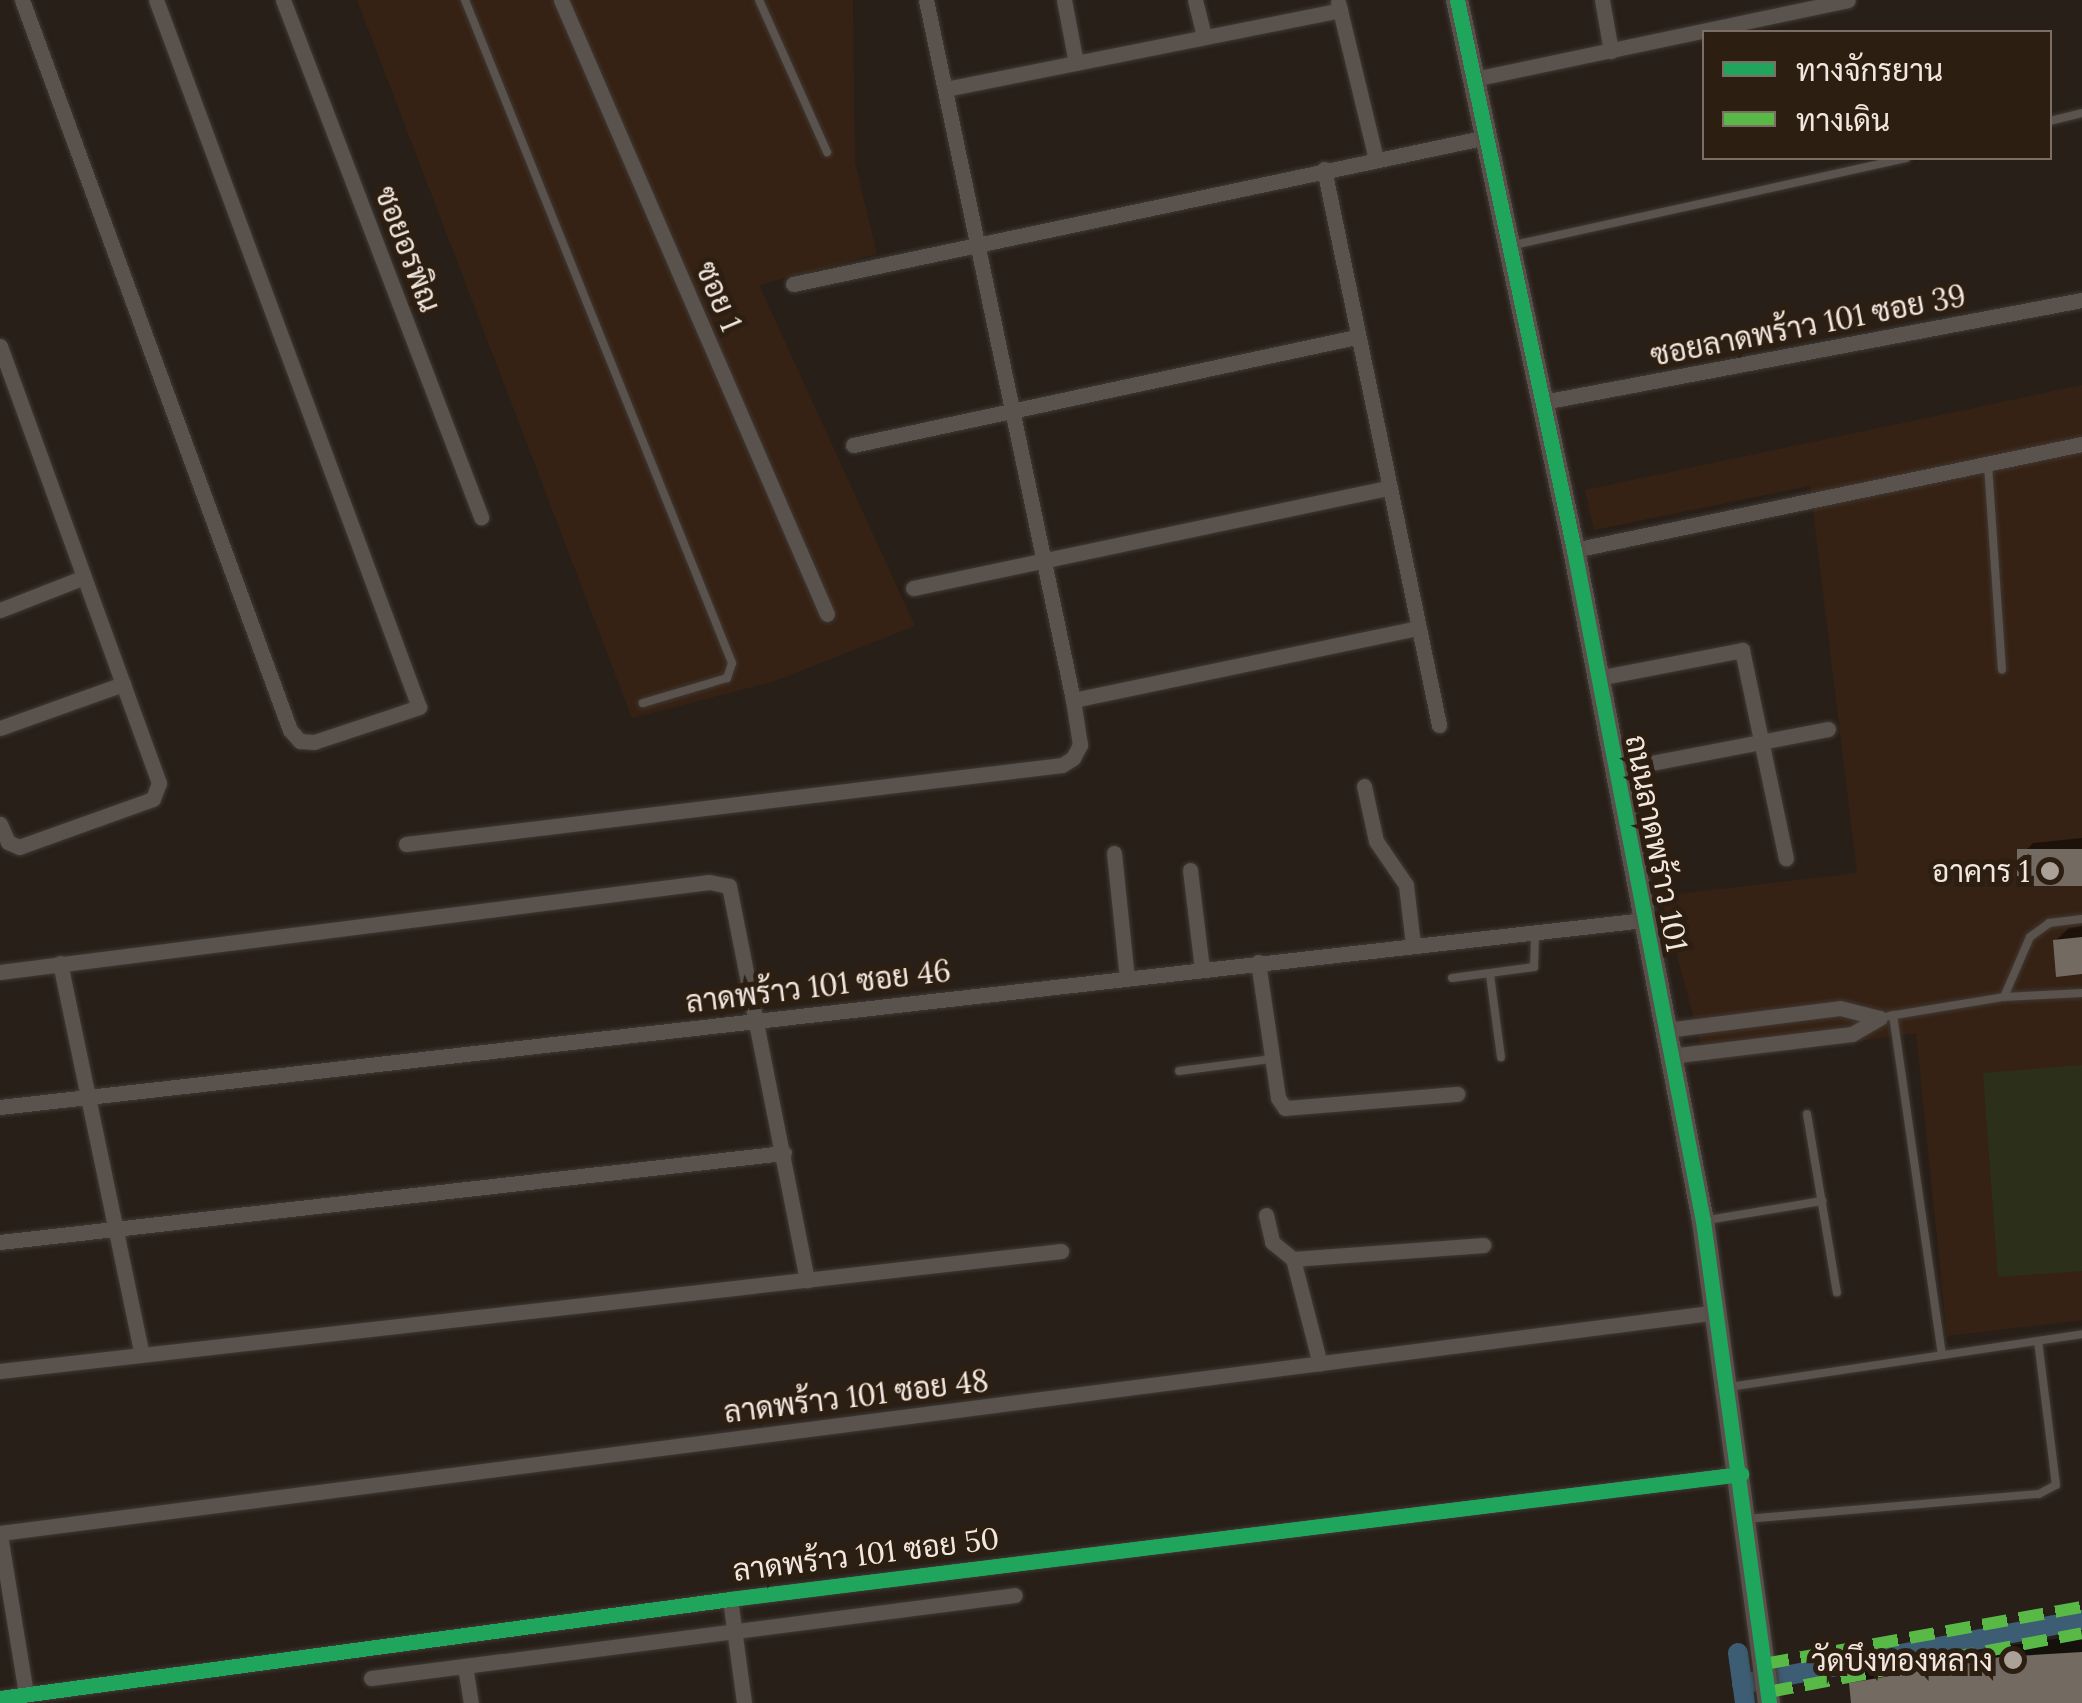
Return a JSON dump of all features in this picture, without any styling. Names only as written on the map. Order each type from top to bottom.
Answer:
[{"type":"street","points":[[22,0],[290,730],[300,741],[314,742],[419,707],[156,0]]},
{"type":"street","name":"ซอยอรพิณ","points":[[283,0],[481,517]]},
{"type":"street","name":"ซอย 1","points":[[561,0],[828,614]]},
{"type":"street","points":[[406,844],[1062,764],[1080,745],[1074,700],[1010,409],[981,241],[926,0]]},
{"type":"street","points":[[1064,0],[1076,63]]},
{"type":"street","points":[[1195,0],[1204,37]]},
{"type":"street","name":"ถนนลาดพร้าว 101","points":[[1458,0],[1574,550],[1703,1222],[1741,1474],[1769,1703]]},
{"type":"street","points":[[1602,0],[1611,51]]},
{"type":"street","points":[[1709,30],[1848,0]]},
{"type":"street","points":[[946,89],[1204,37],[1339,5],[1376,159]]},
{"type":"street","points":[[1474,79],[1702,31]]},
{"type":"street","points":[[792,284],[1324,168],[1486,137]]},
{"type":"street","points":[[1324,168],[1439,726]]},
{"type":"street","name":"ซอยลาดพร้าว 101 ซอย 39","points":[[1543,402],[2082,300]]},
{"type":"street","points":[[853,445],[1356,336]]},
{"type":"street","points":[[0,824],[8,842],[19,847],[153,799],[159,783],[1,352]]},
{"type":"street","points":[[1574,550],[2082,444]]},
{"type":"street","points":[[913,588],[1042,564],[1388,488]]},
{"type":"street","points":[[0,610],[84,578]]},
{"type":"street","points":[[1074,700],[1418,628]]},
{"type":"street","points":[[1598,678],[1742,650],[1786,858]]},
{"type":"street","points":[[0,728],[123,684]]},
{"type":"street","points":[[1615,770],[1828,729]]},
{"type":"street","points":[[1364,786],[1376,840],[1406,885],[1413,945]]},
{"type":"street","points":[[1114,853],[1127,978]]},
{"type":"street","points":[[1190,870],[1202,969]]},
{"type":"street","points":[[0,972],[709,882],[733,894],[807,1280]]},
{"type":"street","name":"ลาดพร้าว 101 ซอย 46","points":[[0,1107],[1643,920]]},
{"type":"street","points":[[1258,962],[1278,1098],[1287,1109],[1457,1094]]},
{"type":"street","points":[[60,963],[141,1351]]},
{"type":"street","points":[[1666,1030],[1840,1008],[1886,1016]]},
{"type":"street","points":[[1670,1056],[1852,1034],[1886,1016]]},
{"type":"street","points":[[0,1242],[114,1226],[784,1153]]},
{"type":"street","points":[[1266,1215],[1272,1242],[1293,1259],[1320,1364]]},
{"type":"street","points":[[1293,1259],[1483,1245]]},
{"type":"street","points":[[0,1371],[141,1351],[1061,1251]]},
{"type":"street","name":"ลาดพร้าว 101 ซอย 48","points":[[0,1534],[1718,1312]]},
{"type":"street","name":"ลาดพร้าว 101 ซอย 50","points":[[0,1698],[730,1599],[1741,1474]]},
{"type":"street","points":[[0,1534],[26,1693]]},
{"type":"street","points":[[371,1678],[1016,1595]]},
{"type":"street","points":[[730,1599],[744,1703]]},
{"type":"street","points":[[465,1666],[470,1703]]},
{"type":"lane","points":[[465,0],[732,663],[727,678],[643,703]]},
{"type":"lane","points":[[759,0],[827,152]]},
{"type":"lane","points":[[2052,120],[2082,113]]},
{"type":"lane","points":[[1510,246],[1897,160]]},
{"type":"lane","points":[[1988,464],[2002,670]]},
{"type":"lane","points":[[2004,997],[2030,937],[2049,922],[2082,918]]},
{"type":"lane","points":[[1452,978],[1534,968],[1535,931]]},
{"type":"lane","points":[[1490,975],[1501,1057]]},
{"type":"lane","points":[[1942,1354],[1886,1016],[2004,997],[2082,993]]},
{"type":"lane","points":[[1179,1071],[1272,1059]]},
{"type":"lane","points":[[1807,1114],[1838,1293]]},
{"type":"lane","points":[[1703,1222],[1822,1200]]},
{"type":"lane","points":[[1729,1387],[2082,1334]]},
{"type":"lane","points":[[1746,1518],[2039,1494],[2056,1485],[2038,1340]]},
{"type":"shaded area","points":[[357,0],[853,0],[855,162],[877,254],[759,285],[915,626],[772,682],[632,718]]},
{"type":"shaded area","points":[[2082,385],[2082,1320],[1947,1336],[1916,1033],[1706,1063],[1661,896],[1857,873],[1810,486],[1594,530],[1585,490]]},
{"type":"green space","points":[[2082,1065],[2082,1271],[1998,1277],[1983,1073]]},
{"type":"building","name":"อาคาร 1","points":[[2017,849],[2082,849],[2082,886],[2017,886]]},
{"type":"building","points":[[2082,937],[2082,974],[2056,977],[2053,940]]},
{"type":"building","name":"วัดบึงทองหลาง","points":[[2082,1652],[2082,1703],[1851,1703],[1849,1683],[2000,1657]]},
{"type":"waterway","points":[[1742,1684],[2082,1620]]},
{"type":"waterway","points":[[1738,1653],[1745,1703]]},
{"type":"marked path","points":[[1764,1664],[2082,1607]]},
{"type":"marked path","points":[[1768,1692],[2082,1633]]},
{"type":"cycle path","points":[[1457,0],[1574,550],[1703,1221],[1769,1703]]},
{"type":"cycle path","points":[[0,1698],[730,1599],[1741,1474]]},
{"type":"place","name":"อาคาร 1","points":[[2050,871]]},
{"type":"place","name":"วัดบึงทองหลาง","points":[[2013,1660]]}]
